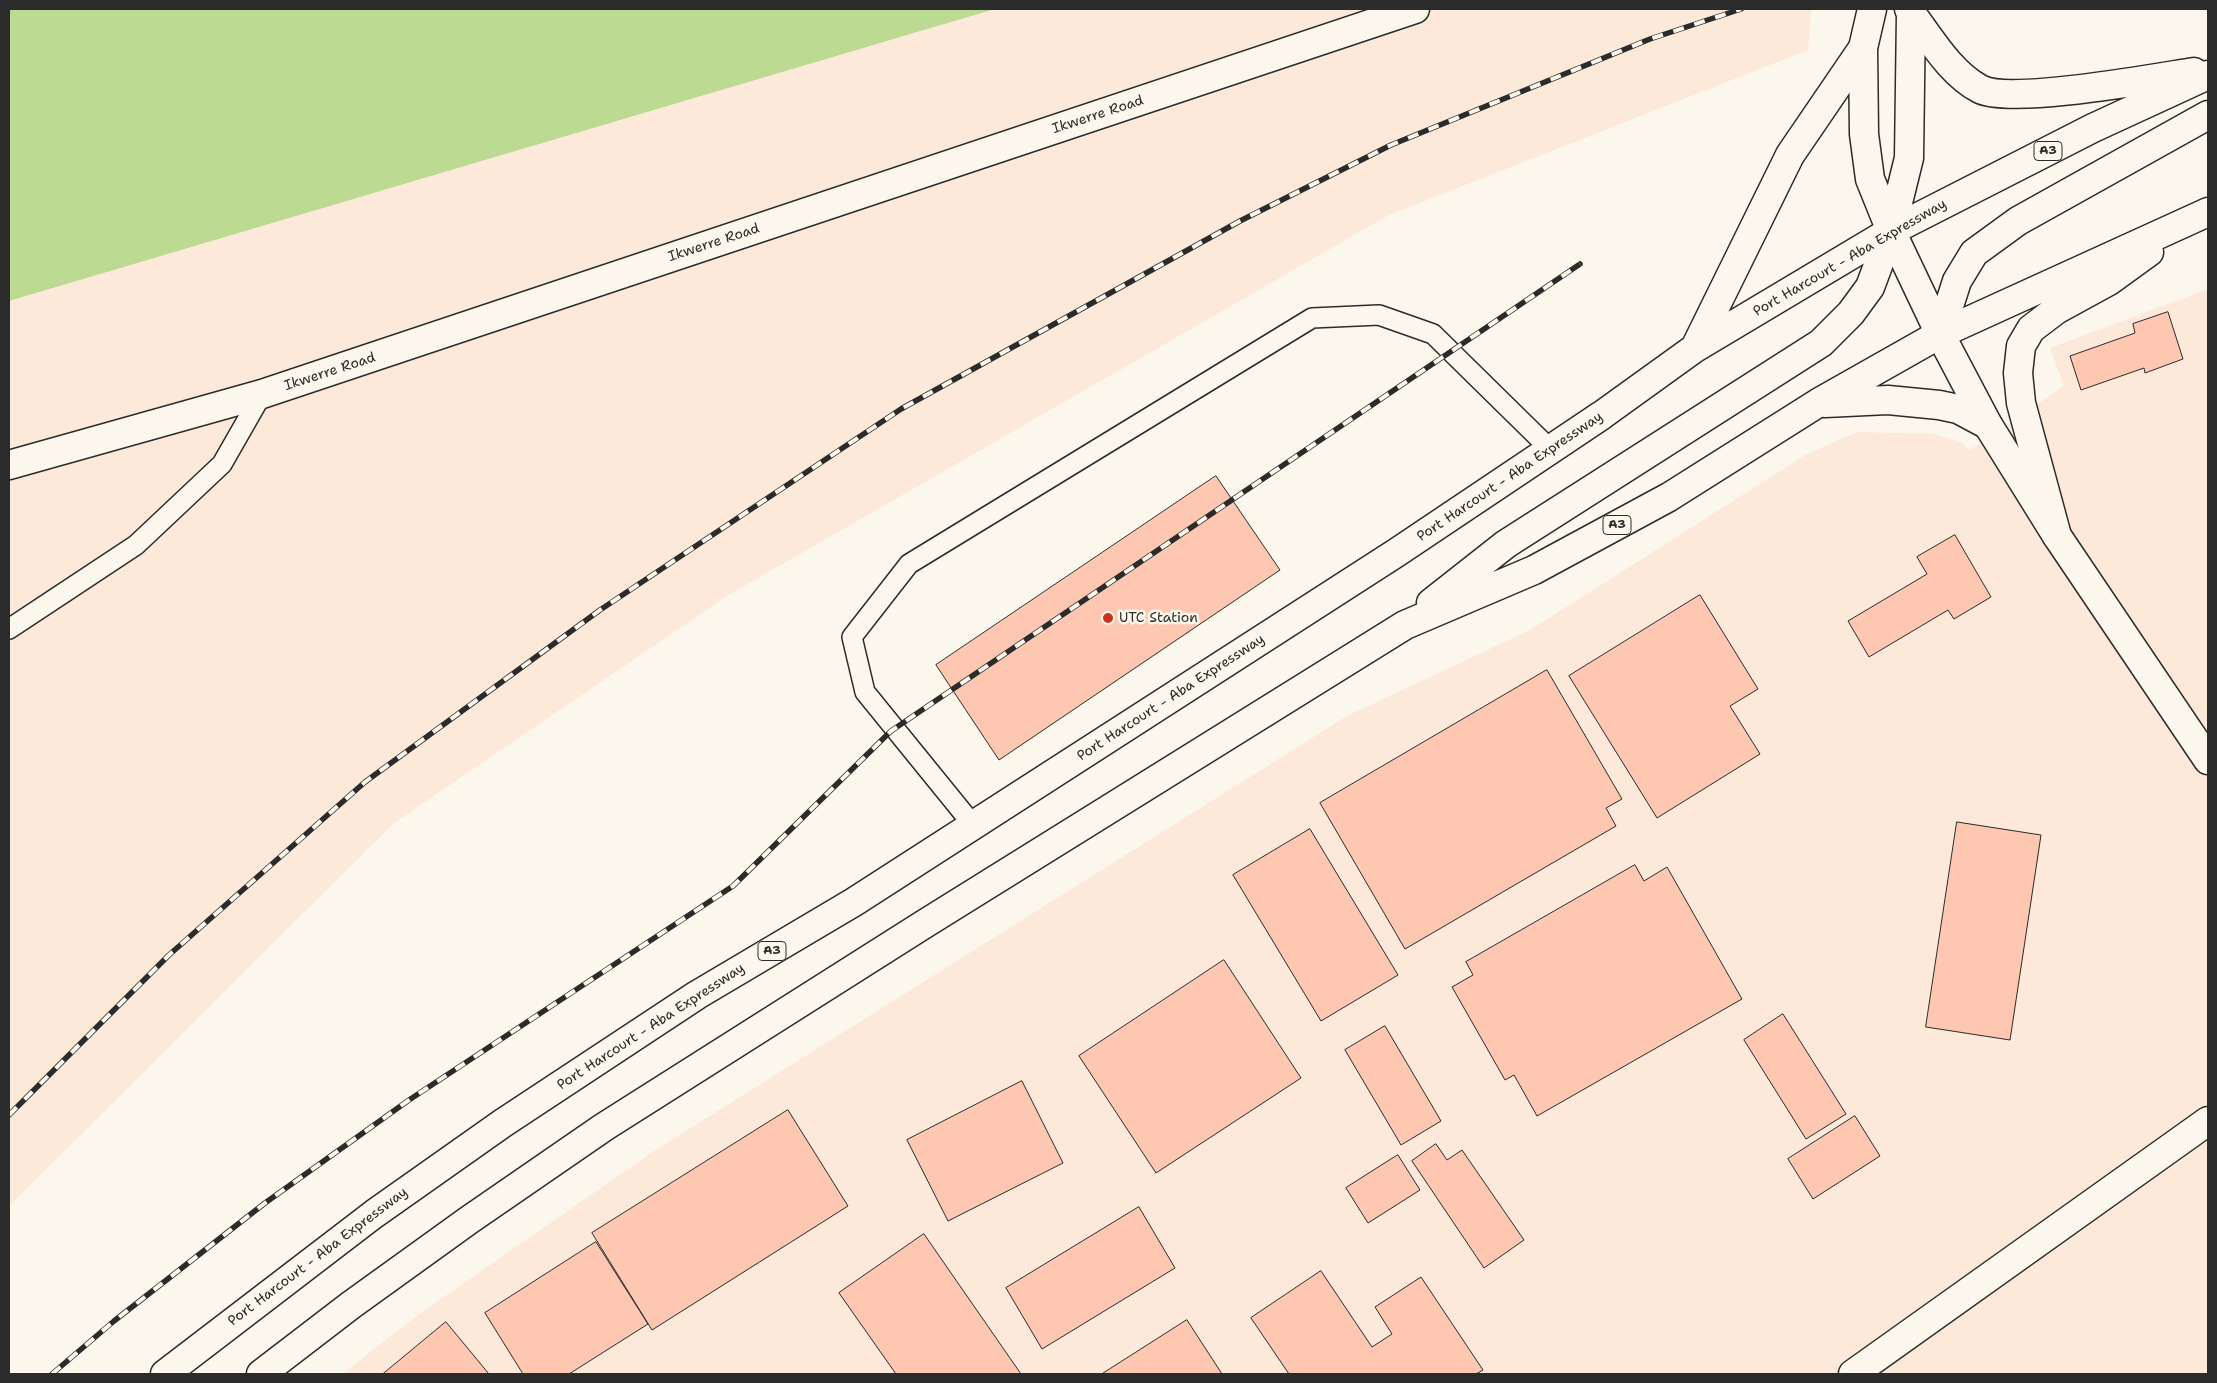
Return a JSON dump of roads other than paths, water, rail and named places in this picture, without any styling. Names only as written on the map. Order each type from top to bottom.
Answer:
[{"type":"main road","name":"Ikwerre Road","points":[[9,465],[262,394],[1415,9]]},
{"type":"main road","points":[[1872,9],[1863,48],[1864,134],[1870,179],[1891,231],[1940,334],[1988,425],[2057,536],[2208,760]]},
{"type":"main road","points":[[1910,11],[1955,71],[1981,90],[2006,94],[2060,92],[2208,70]]},
{"type":"main road","points":[[1405,625],[1506,544],[1821,343],[1851,313],[1870,287],[1891,231],[1909,158],[1910,11]]},
{"type":"main road","points":[[1695,348],[1790,155],[1863,48]]},
{"type":"main road","name":"Port Harcourt - Aba Expressway","points":[[165,1374],[374,1214],[503,1124],[697,995],[854,902],[1380,564],[1695,348],[1891,231],[2092,128],[2208,75]]},
{"type":"main road","points":[[1940,334],[1957,281],[1974,252],[2018,221],[2208,115]]},
{"type":"main road","points":[[2057,536],[2021,403],[2018,373],[2021,346],[2031,328],[2050,314],[2109,281],[2204,214]]},
{"type":"main road","name":"A3","points":[[261,1374],[351,1305],[469,1220],[604,1127],[934,918],[1405,625],[1534,570],[1669,498],[1818,403],[1940,334],[2204,214]]},
{"type":"main road","points":[[1818,403],[1888,400],[1939,405],[1958,409],[1988,425]]},
{"type":"main road","points":[[1853,1374],[2208,1121]]},
{"type":"lane","points":[[973,825],[865,692],[852,638],[909,564],[1312,318],[1379,315],[1433,334],[1550,449]]},
{"type":"lane","points":[[9,629],[136,546],[222,464],[262,394]]},
{"type":"railway","points":[[9,1115],[169,955],[365,782],[600,610],[901,409],[1240,221],[1391,145],[1650,39],[1741,9]]},
{"type":"railway","points":[[52,1374],[114,1321],[265,1203],[409,1100],[733,886],[891,731],[1580,264]]},
{"type":"place","name":"UTC Station","points":[[1108,618]]}]
